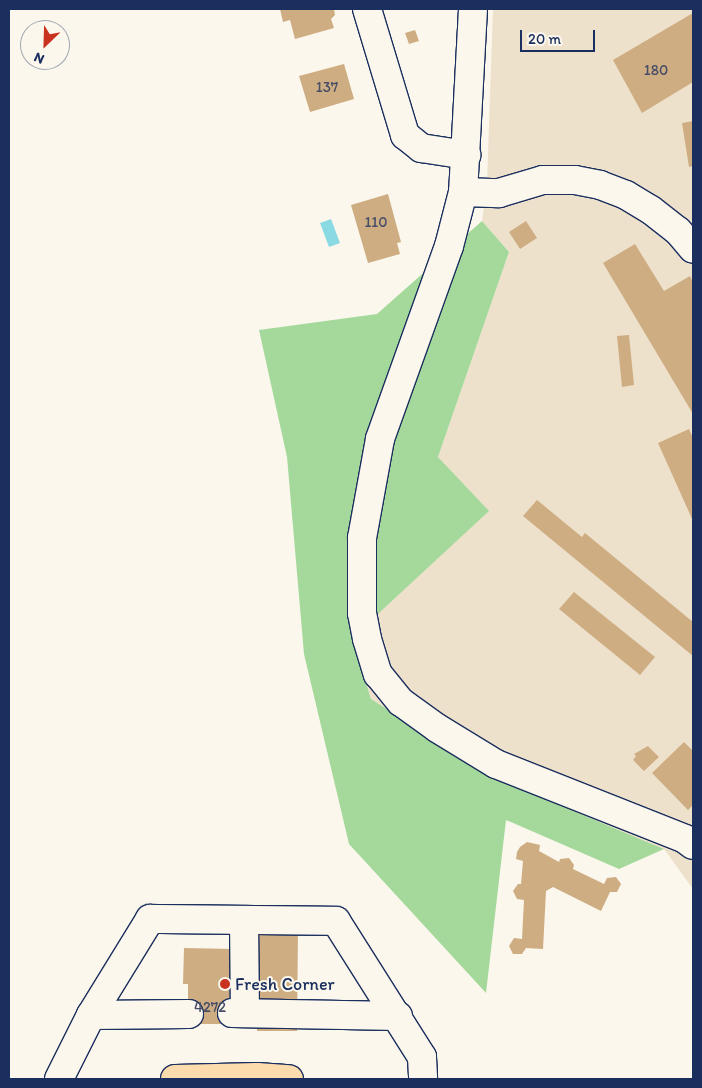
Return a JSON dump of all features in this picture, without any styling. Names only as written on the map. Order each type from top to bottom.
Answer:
[{"type":"main road","points":[[175,1079],[257,1077],[289,1079]]},
{"type":"street","points":[[367,9],[405,136],[421,148],[466,156]]},
{"type":"street","points":[[473,9],[463,192],[449,246],[380,439],[362,538],[362,613],[367,639],[378,674],[401,702],[436,728],[496,764],[686,839],[693,845]]},
{"type":"street","points":[[463,192],[499,193],[542,180],[575,180],[600,185],[626,195],[651,210],[678,231],[693,249]]},
{"type":"street","points":[[59,1079],[91,1015],[150,919],[336,921],[398,1016],[422,1057],[423,1079]]},
{"type":"street","points":[[244,920],[238,1013],[398,1016]]},
{"type":"street","points":[[91,1015],[188,1014]]},
{"type":"shaded area","points":[[493,9],[693,9],[693,889],[664,849],[504,782],[371,699],[352,638],[488,511],[438,457],[509,252],[482,221],[487,183]]},
{"type":"green space","points":[[482,221],[509,252],[438,457],[489,511],[352,638],[371,699],[504,782],[664,849],[619,869],[506,820],[486,993],[349,844],[304,654],[287,457],[259,330],[377,314]]},
{"type":"water","points":[[331,219],[340,243],[329,247],[320,223]]},
{"type":"building","points":[[280,9],[334,9],[335,15],[331,19],[334,28],[295,39],[290,20],[283,22]]},
{"type":"building","points":[[693,13],[693,82],[642,113],[613,60]]},
{"type":"building","points":[[415,30],[419,41],[409,44],[405,33]]},
{"type":"building","points":[[344,64],[354,99],[310,112],[299,76]]},
{"type":"building","points":[[693,121],[693,166],[689,167],[682,123]]},
{"type":"building","points":[[388,194],[401,242],[397,243],[400,254],[368,263],[351,205]]},
{"type":"building","points":[[526,221],[537,238],[520,249],[509,232]]},
{"type":"building","points":[[635,244],[664,291],[690,276],[693,282],[693,414],[603,263]]},
{"type":"building","points":[[629,335],[634,385],[622,387],[617,336]]},
{"type":"building","points":[[689,429],[693,438],[693,521],[658,443]]},
{"type":"building","points":[[537,500],[582,537],[585,533],[693,622],[693,656],[523,516]]},
{"type":"building","points":[[574,592],[655,657],[640,675],[559,609]]},
{"type":"building","points":[[684,742],[693,751],[693,805],[688,810],[652,773]]},
{"type":"building","points":[[648,746],[659,757],[644,771],[633,760],[636,756],[634,754]]},
{"type":"building","points":[[527,842],[540,845],[539,851],[559,862],[560,859],[569,858],[574,865],[573,869],[604,884],[607,878],[616,877],[621,884],[617,892],[610,892],[601,911],[553,887],[546,891],[543,949],[526,948],[522,954],[513,954],[509,946],[514,938],[522,939],[524,900],[517,899],[513,891],[518,884],[521,884],[523,861],[516,859],[520,847]]},
{"type":"building","points":[[257,928],[298,928],[297,1031],[257,1031],[257,1019],[232,1024],[188,1024],[188,984],[183,984],[184,948],[233,949]]},
{"type":"place","name":"Fresh Corner","points":[[225,984]]}]
